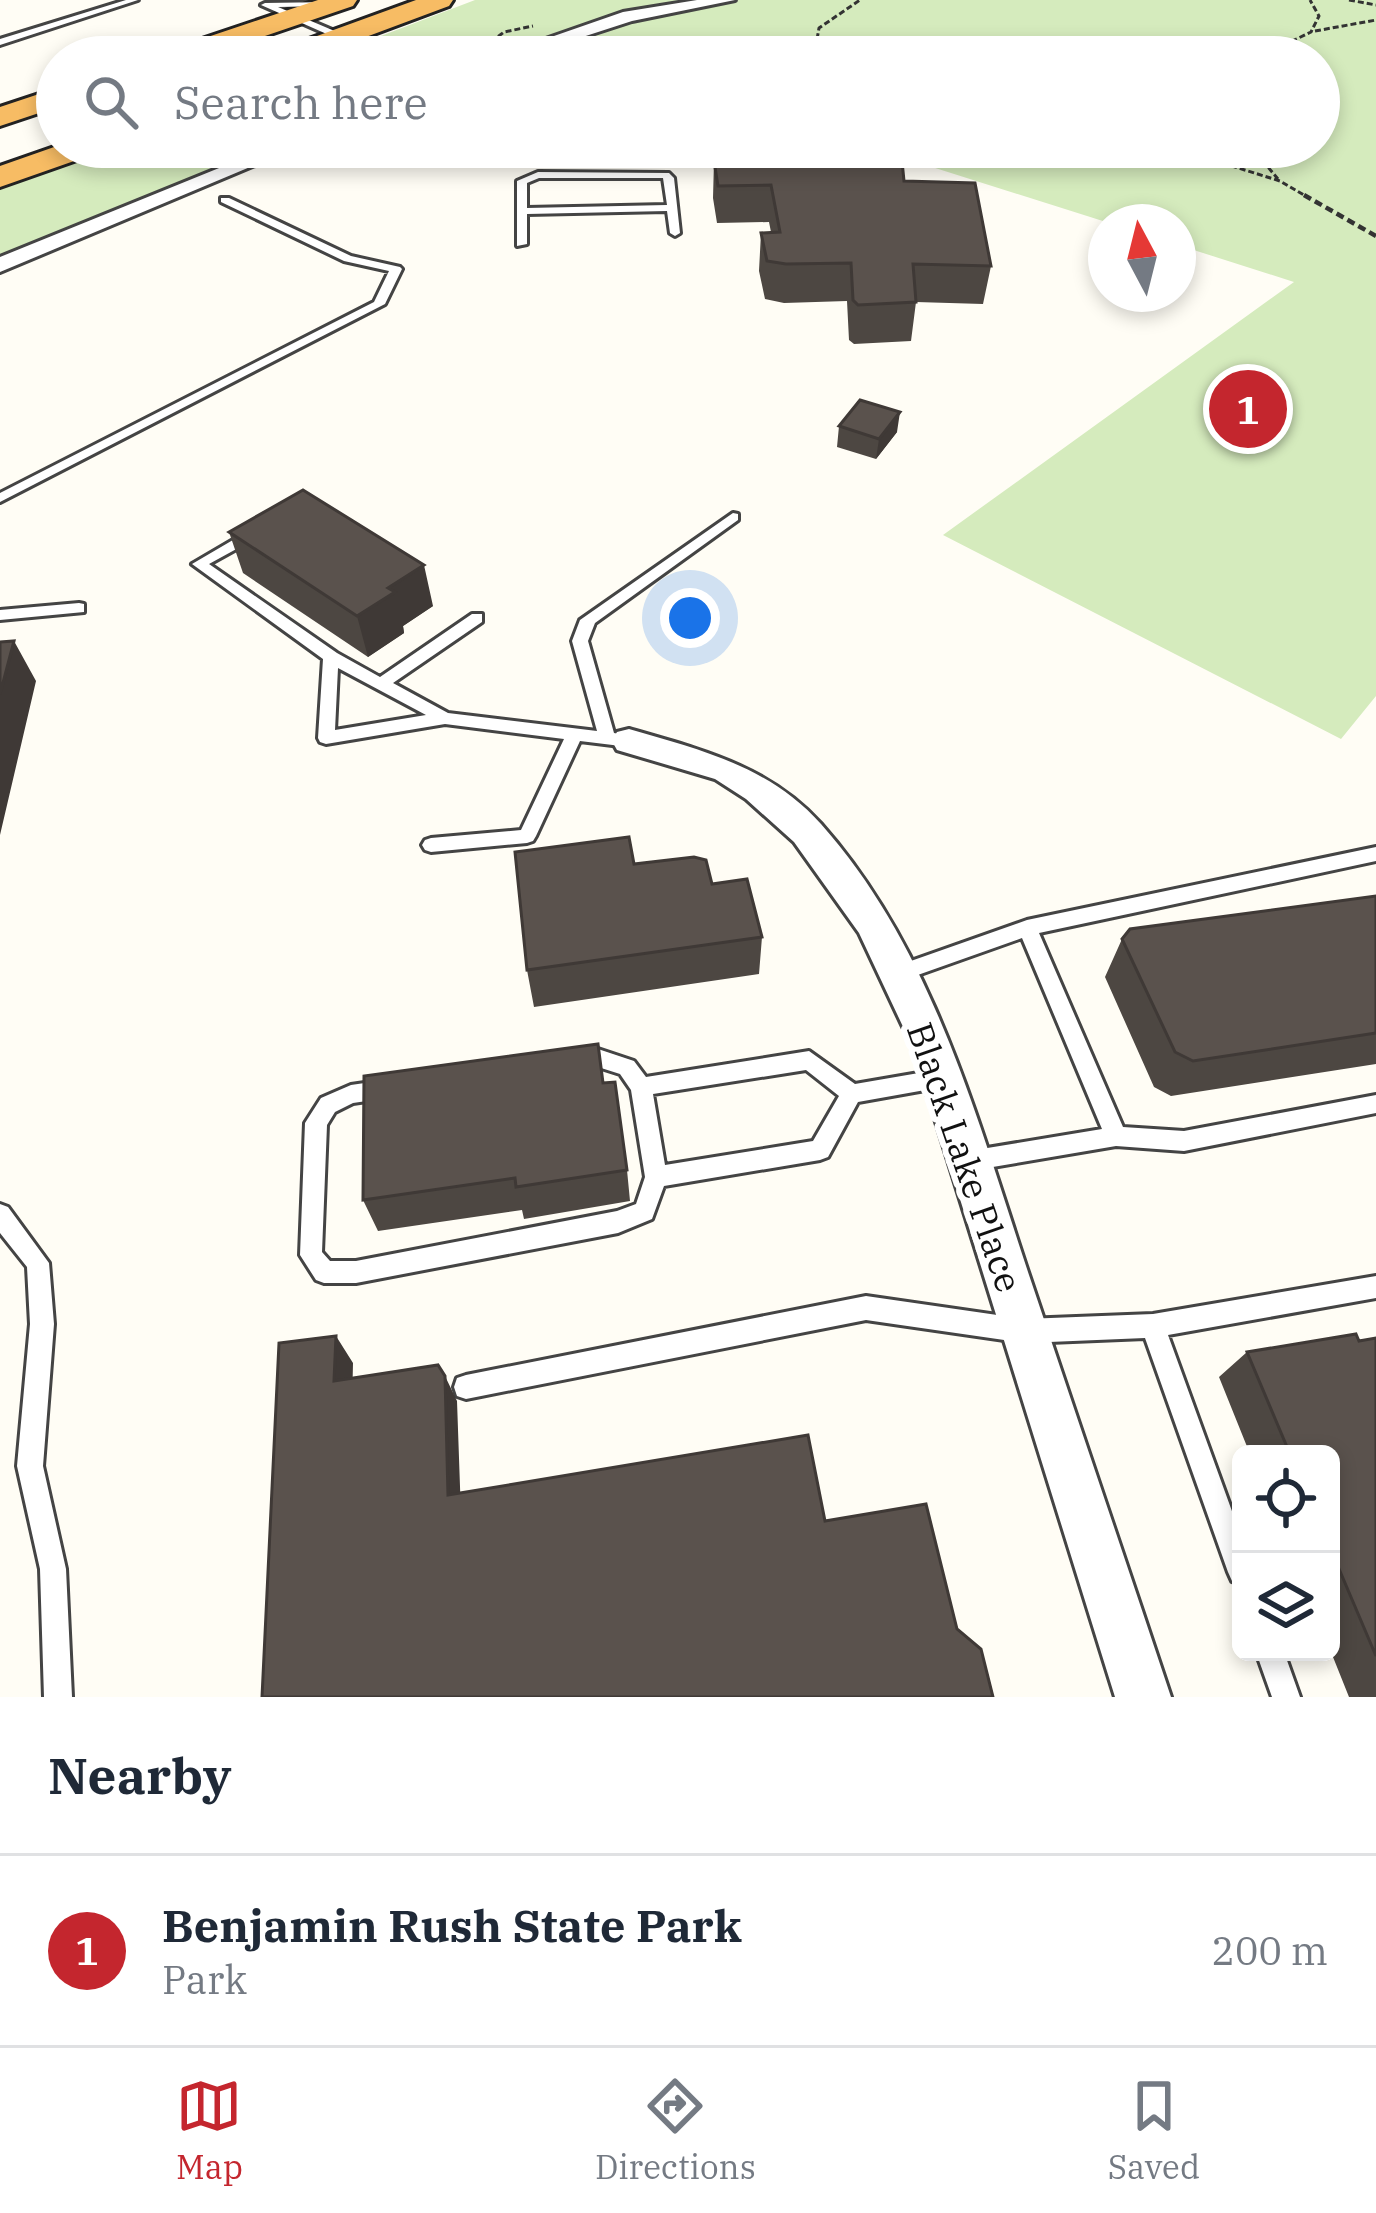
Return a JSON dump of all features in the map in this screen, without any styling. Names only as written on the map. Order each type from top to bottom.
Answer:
[{"type":"highway","points":[[291,36],[391,0]]},
{"type":"highway","points":[[271,36],[440,0]]},
{"type":"highway","points":[[326,24],[470,0]]},
{"type":"highway","points":[[0,117],[36,105]]},
{"type":"highway","points":[[0,137],[36,124]]},
{"type":"highway","points":[[0,158],[36,145]]},
{"type":"highway","points":[[0,177],[36,164]]},
{"type":"street","points":[[568,36],[629,16],[727,0]]},
{"type":"street","points":[[0,265],[237,168]]},
{"type":"street","name":"Black Lake Place","points":[[618,739],[727,770],[807,832],[874,924],[942,1078],[1143,1697]]},
{"type":"lane","points":[[0,42],[134,0]]},
{"type":"lane","points":[[253,0],[326,24]]},
{"type":"lane","points":[[265,4],[326,24]]},
{"type":"lane","points":[[520,244],[522,182],[538,175],[664,175],[675,233]]},
{"type":"lane","points":[[0,498],[380,304],[396,269],[348,259],[225,200]]},
{"type":"lane","points":[[521,211],[672,208]]},
{"type":"lane","points":[[331,657],[326,738],[445,718],[618,739],[580,641],[587,620],[733,518]]},
{"type":"lane","points":[[270,525],[199,563],[331,657],[445,718]]},
{"type":"lane","points":[[0,615],[79,608]]},
{"type":"lane","points":[[381,683],[477,618]]},
{"type":"lane","points":[[431,845],[527,836],[574,734]]},
{"type":"lane","points":[[898,974],[1027,928],[1376,854]]},
{"type":"lane","points":[[1027,928],[1116,1136]]},
{"type":"lane","points":[[598,1058],[628,1067],[641,1087],[656,1177],[644,1211],[619,1222],[356,1272],[324,1272],[311,1256],[316,1123],[328,1105],[351,1094],[598,1058]]},
{"type":"lane","points":[[641,1087],[809,1060],[852,1094],[942,1078]]},
{"type":"lane","points":[[656,1177],[820,1150],[852,1094]]},
{"type":"lane","points":[[969,1161],[1116,1136],[1184,1141],[1376,1104]]},
{"type":"lane","points":[[0,1215],[38,1263],[41,1324],[30,1466],[53,1569],[58,1697]]},
{"type":"lane","points":[[466,1388],[866,1308],[1024,1331],[1153,1326],[1376,1287]]},
{"type":"lane","points":[[1153,1326],[1235,1553]]},
{"type":"lane","points":[[1273,1661],[1286,1697]]},
{"type":"path","points":[[815,36],[826,20],[860,0]]},
{"type":"path","points":[[1310,0],[1319,16],[1312,32]]},
{"type":"path","points":[[1348,0],[1376,5]]},
{"type":"path","points":[[1304,36],[1376,20]]},
{"type":"path","points":[[1238,168],[1280,181],[1376,236]]},
{"type":"path","points":[[1269,168],[1280,181]]},
{"type":"green space","points":[[475,0],[1376,0],[1376,696],[1341,739],[943,535],[1294,282],[1196,251],[1196,204],[1088,204],[1088,216],[935,168],[1340,168],[1340,36],[381,36]]},
{"type":"green space","points":[[36,168],[242,168],[0,263],[0,182]]},
{"type":"building","points":[[715,168],[903,168],[904,181],[975,183],[991,266],[913,264],[916,302],[858,305],[853,300],[851,263],[767,261],[761,233],[780,232],[771,185],[718,186]]},
{"type":"building","points":[[860,400],[900,412],[879,439],[839,426]]},
{"type":"building","points":[[303,490],[424,565],[388,588],[395,592],[357,616],[229,532]]},
{"type":"building","points":[[14,641],[0,694],[0,642]]},
{"type":"building","points":[[629,837],[634,864],[694,857],[706,860],[712,884],[747,879],[762,937],[527,970],[515,852]]},
{"type":"building","points":[[1376,896],[1376,1033],[1193,1061],[1175,1052],[1122,939],[1130,929]]},
{"type":"building","points":[[598,1044],[603,1083],[615,1082],[627,1170],[516,1187],[515,1178],[363,1200],[364,1076]]},
{"type":"building","points":[[1356,1334],[1359,1341],[1376,1338],[1376,1656],[1340,1571],[1340,1445],[1286,1445],[1247,1352]]},
{"type":"building","points":[[336,1336],[334,1381],[438,1365],[445,1376],[448,1495],[808,1435],[825,1521],[926,1504],[957,1629],[981,1649],[993,1697],[262,1697],[279,1343]]},
{"type":"place","name":"Benjamin Rush State Park","points":[[1248,409]]}]
